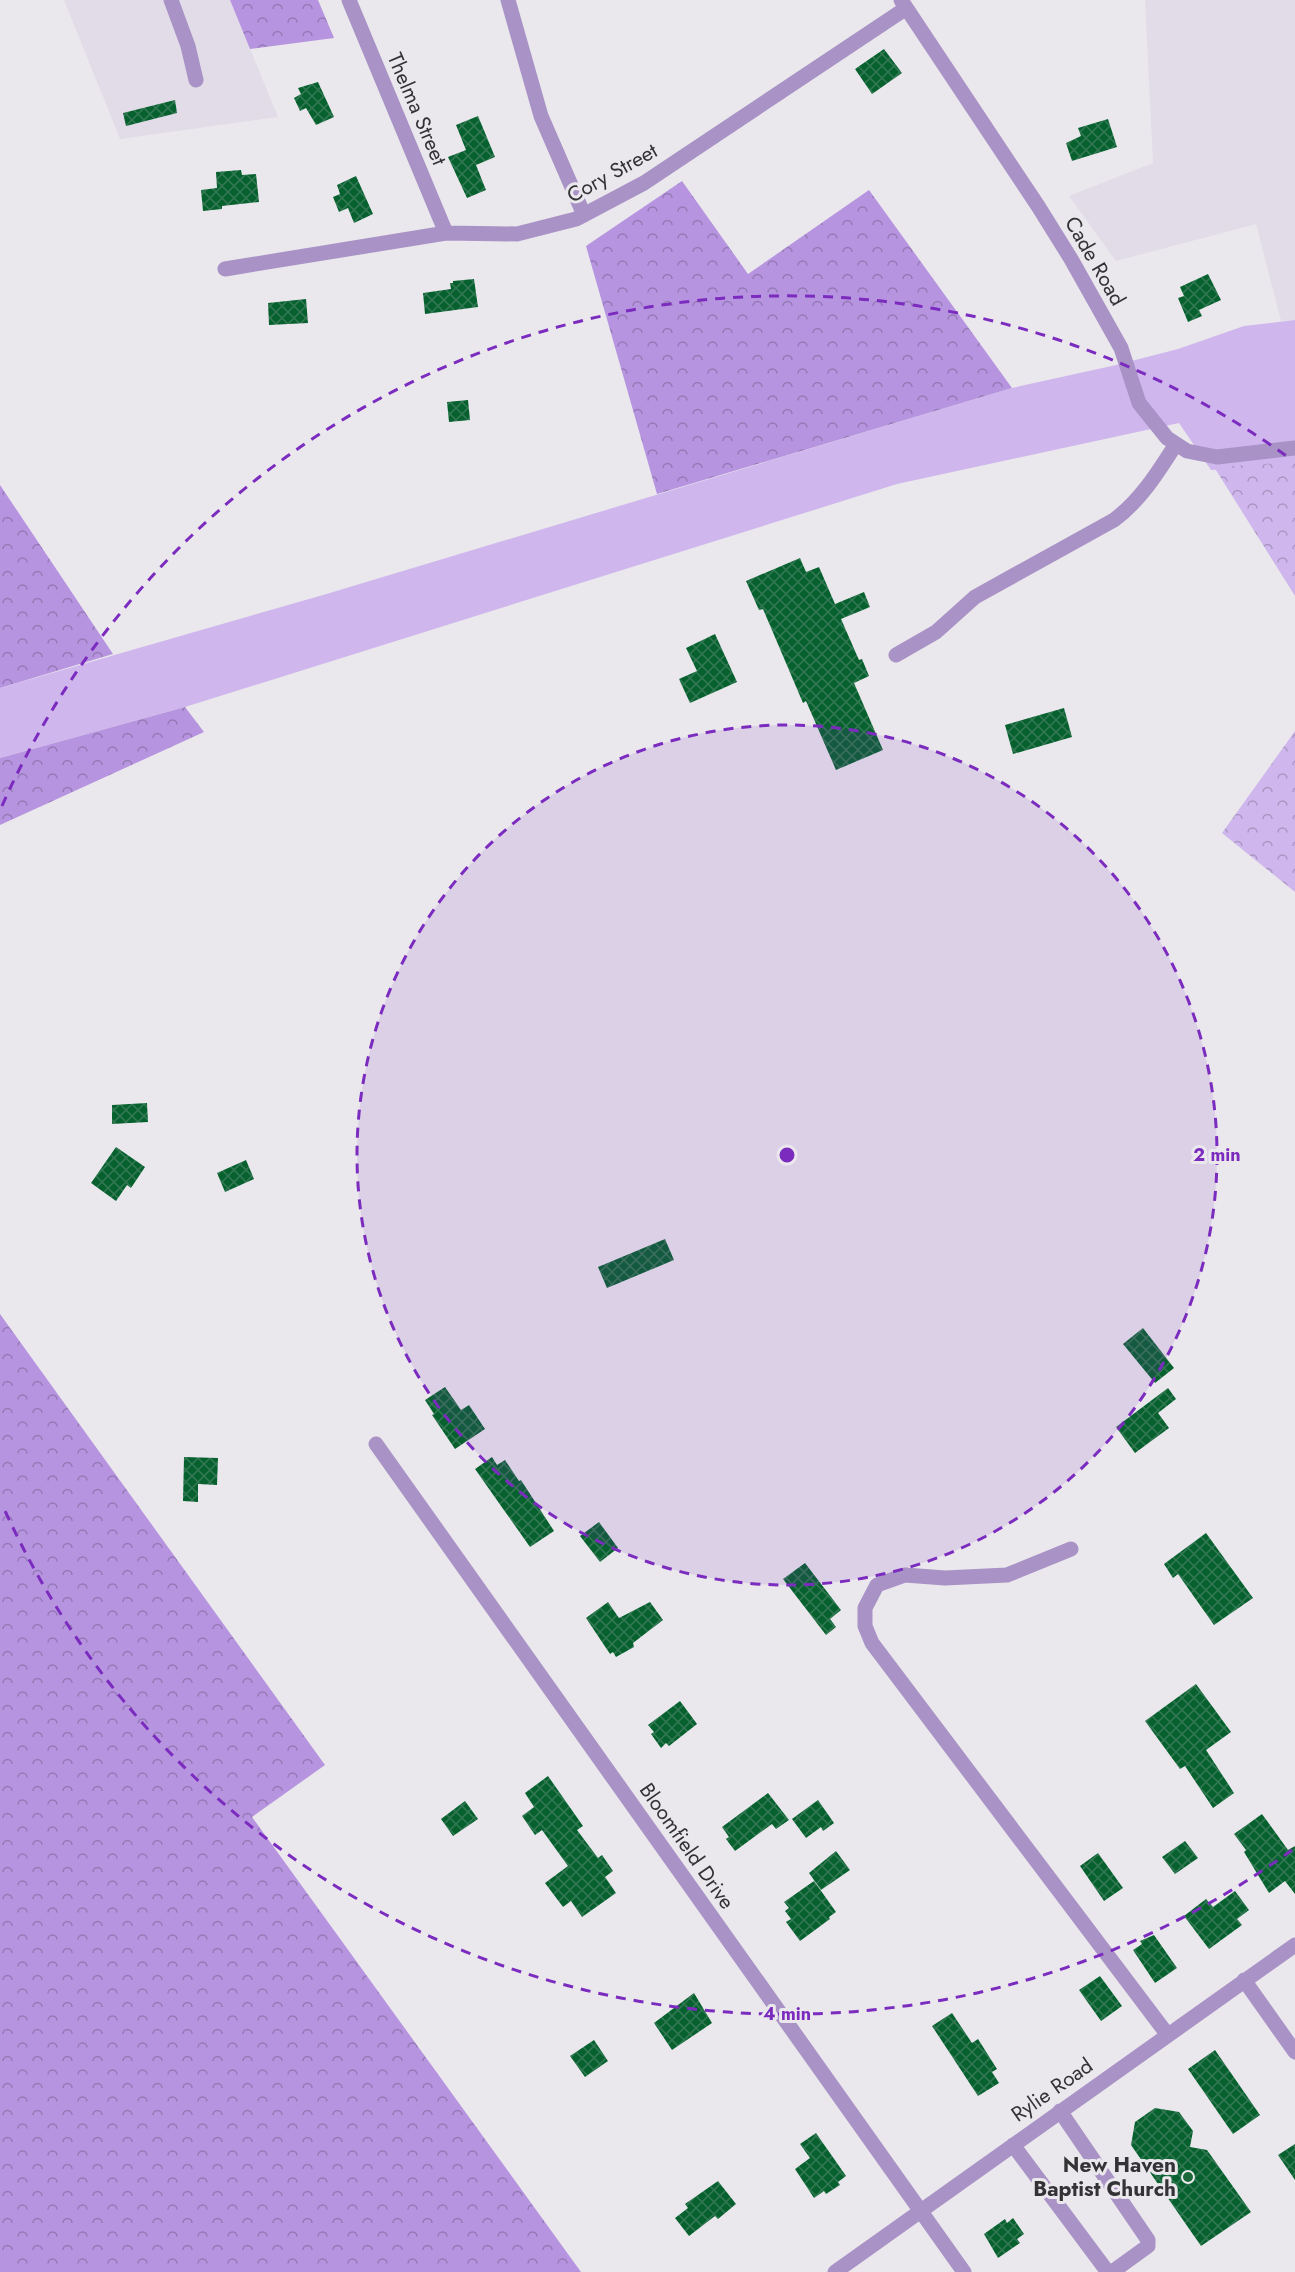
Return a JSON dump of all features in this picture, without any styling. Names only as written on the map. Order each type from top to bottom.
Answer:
[{"type":"street","points":[[171,0],[188,46],[196,80]]},
{"type":"street","name":"Thelma Street","points":[[349,0],[447,233]]},
{"type":"street","points":[[508,0],[541,116],[584,215]]},
{"type":"street","name":"Cory Street","points":[[225,269],[447,233],[517,234],[576,219],[644,183],[903,4]]},
{"type":"street","name":"Cade Road","points":[[903,4],[1071,259],[1121,348],[1139,404],[1167,438],[1187,451],[1217,457],[1295,448]]},
{"type":"street","points":[[896,655],[936,632],[975,597],[1114,520],[1130,508],[1147,488],[1176,444]]},
{"type":"street","name":"Bloomfield Drive","points":[[376,1444],[964,2272]]},
{"type":"street","points":[[1071,1550],[1007,1575],[945,1578],[905,1575],[877,1585],[865,1608],[865,1626],[872,1643],[911,1697],[1067,1899],[1167,2034]]},
{"type":"street","name":"Rylie Road","points":[[835,2272],[1295,1945]]},
{"type":"street","points":[[1244,1980],[1295,2052]]},
{"type":"street","points":[[1013,2145],[1107,2271],[1112,2272],[1148,2246],[1148,2240],[1060,2111]]},
{"type":"shaded area","points":[[64,0],[230,0],[278,117],[120,139]]},
{"type":"shaded area","points":[[1145,0],[1295,0],[1295,320],[1281,321],[1256,224],[1116,261],[1069,196],[1153,163]]},
{"type":"green space","points":[[230,0],[318,0],[334,38],[250,49]]},
{"type":"green space","points":[[682,181],[748,274],[869,190],[1012,388],[657,494],[586,246]]},
{"type":"green space","points":[[1295,320],[1295,465],[1211,470],[1179,423],[897,484],[185,707],[0,758],[0,688],[323,595],[1012,388],[1178,349],[1244,326]]},
{"type":"green space","points":[[1295,462],[1295,596],[1214,467]]},
{"type":"green space","points":[[0,485],[113,654],[0,688]]},
{"type":"green space","points":[[185,707],[204,732],[0,825],[0,758]]},
{"type":"green space","points":[[1295,731],[1295,892],[1222,833]]},
{"type":"green space","points":[[0,1314],[325,1765],[252,1817],[581,2272],[0,2272]]},
{"type":"building","points":[[884,49],[902,73],[872,94],[855,69]]},
{"type":"building","points":[[318,82],[334,117],[316,125],[306,108],[300,111],[294,98],[301,94],[298,88]]},
{"type":"building","points":[[175,100],[177,113],[126,126],[123,113]]},
{"type":"building","points":[[478,116],[495,157],[476,165],[486,190],[467,198],[448,157],[466,150],[456,125]]},
{"type":"building","points":[[1108,119],[1117,147],[1072,161],[1066,143],[1081,136],[1078,128]]},
{"type":"building","points":[[241,170],[242,175],[256,174],[259,202],[222,206],[222,209],[203,211],[201,190],[217,188],[216,172]]},
{"type":"building","points":[[356,176],[373,214],[354,223],[348,208],[339,212],[333,197],[340,194],[337,185]]},
{"type":"building","points":[[1208,274],[1221,300],[1199,310],[1202,316],[1188,322],[1178,298],[1184,296],[1180,287]]},
{"type":"building","points":[[474,279],[478,307],[425,314],[423,293],[451,289],[450,283],[453,281]]},
{"type":"building","points":[[306,299],[308,323],[269,325],[268,303]]},
{"type":"building","points":[[468,400],[470,420],[449,422],[447,402]]},
{"type":"building","points":[[800,558],[806,572],[819,567],[835,604],[864,592],[870,607],[841,619],[859,660],[862,659],[869,676],[854,683],[883,750],[836,770],[806,701],[803,703],[763,609],[759,610],[746,581]]},
{"type":"building","points":[[715,634],[737,682],[690,703],[679,679],[697,671],[686,648]]},
{"type":"building","points":[[1064,708],[1072,737],[1013,754],[1005,725]]},
{"type":"building","points":[[147,1103],[148,1122],[112,1124],[112,1105]]},
{"type":"building","points":[[116,1147],[145,1167],[131,1188],[127,1185],[116,1201],[91,1183]]},
{"type":"building","points":[[246,1160],[254,1179],[225,1192],[217,1173]]},
{"type":"building","points":[[665,1239],[674,1260],[607,1288],[598,1267]]},
{"type":"building","points":[[1143,1328],[1174,1368],[1155,1383],[1123,1344]]},
{"type":"building","points":[[445,1387],[461,1410],[469,1405],[485,1429],[455,1449],[432,1415],[434,1414],[425,1400]]},
{"type":"building","points":[[1168,1388],[1176,1399],[1158,1413],[1169,1428],[1135,1453],[1116,1427]]},
{"type":"building","points":[[184,1457],[218,1458],[217,1485],[198,1484],[198,1502],[183,1501]]},
{"type":"building","points":[[492,1457],[497,1465],[505,1460],[519,1481],[521,1480],[554,1531],[530,1547],[475,1469]]},
{"type":"building","points":[[599,1522],[618,1548],[600,1562],[580,1536]]},
{"type":"building","points":[[1206,1533],[1253,1598],[1214,1625],[1178,1574],[1173,1578],[1164,1564]]},
{"type":"building","points":[[805,1563],[841,1610],[830,1619],[836,1627],[826,1635],[783,1579]]},
{"type":"building","points":[[608,1602],[619,1618],[650,1602],[663,1620],[633,1643],[634,1647],[616,1657],[613,1652],[610,1654],[586,1618]]},
{"type":"building","points":[[1196,1684],[1231,1732],[1206,1750],[1234,1793],[1213,1808],[1185,1766],[1180,1769],[1145,1721]]},
{"type":"building","points":[[680,1701],[697,1724],[669,1746],[666,1743],[661,1748],[651,1734],[654,1732],[648,1725]]},
{"type":"building","points":[[548,1776],[583,1826],[577,1830],[598,1858],[602,1855],[613,1871],[605,1877],[616,1893],[582,1917],[571,1901],[563,1907],[545,1883],[568,1866],[542,1830],[535,1835],[522,1816],[534,1807],[525,1793]]},
{"type":"building","points":[[768,1793],[789,1820],[776,1829],[772,1824],[735,1851],[726,1839],[729,1837],[722,1827]]},
{"type":"building","points":[[818,1800],[834,1823],[823,1831],[821,1827],[806,1838],[792,1819]]},
{"type":"building","points":[[465,1801],[478,1819],[453,1836],[441,1819]]},
{"type":"building","points":[[1262,1814],[1288,1850],[1295,1846],[1295,1894],[1285,1881],[1269,1893],[1244,1852],[1246,1850],[1234,1834]]},
{"type":"building","points":[[1185,1841],[1198,1858],[1175,1874],[1162,1857]]},
{"type":"building","points":[[836,1851],[850,1870],[821,1890],[809,1873]]},
{"type":"building","points":[[1098,1853],[1123,1888],[1104,1901],[1080,1866]]},
{"type":"building","points":[[814,1881],[836,1912],[800,1941],[786,1922],[791,1919],[785,1911],[789,1908],[784,1902]]},
{"type":"building","points":[[1235,1891],[1249,1910],[1237,1919],[1242,1925],[1209,1949],[1184,1916],[1206,1899],[1213,1907]]},
{"type":"building","points":[[1154,1935],[1177,1968],[1155,1983],[1133,1950],[1142,1944],[1140,1941]]},
{"type":"building","points":[[1100,1976],[1122,2006],[1101,2021],[1079,1990]]},
{"type":"building","points":[[694,1993],[712,2023],[672,2050],[654,2023]]},
{"type":"building","points":[[952,2013],[972,2043],[978,2039],[997,2069],[992,2072],[999,2083],[978,2096],[932,2026]]},
{"type":"building","points":[[594,2040],[608,2061],[585,2077],[570,2056]]},
{"type":"building","points":[[1215,2050],[1260,2115],[1233,2134],[1188,2069]]},
{"type":"building","name":"New Haven Baptist Church","points":[[1155,2108],[1179,2112],[1193,2131],[1190,2147],[1207,2150],[1251,2212],[1201,2246],[1131,2145],[1135,2122]]},
{"type":"building","points":[[816,2133],[846,2176],[838,2182],[840,2185],[814,2198],[795,2169],[810,2158],[800,2144]]},
{"type":"building","points":[[1295,2144],[1295,2180],[1278,2155]]},
{"type":"building","points":[[718,2181],[736,2204],[718,2219],[715,2216],[689,2236],[675,2218],[688,2208],[685,2204]]},
{"type":"building","points":[[1013,2218],[1024,2234],[1017,2239],[1020,2243],[998,2258],[984,2234],[1005,2219],[1007,2223]]},
{"type":"place","name":"New Haven Baptist Church","points":[[1188,2177]]}]
